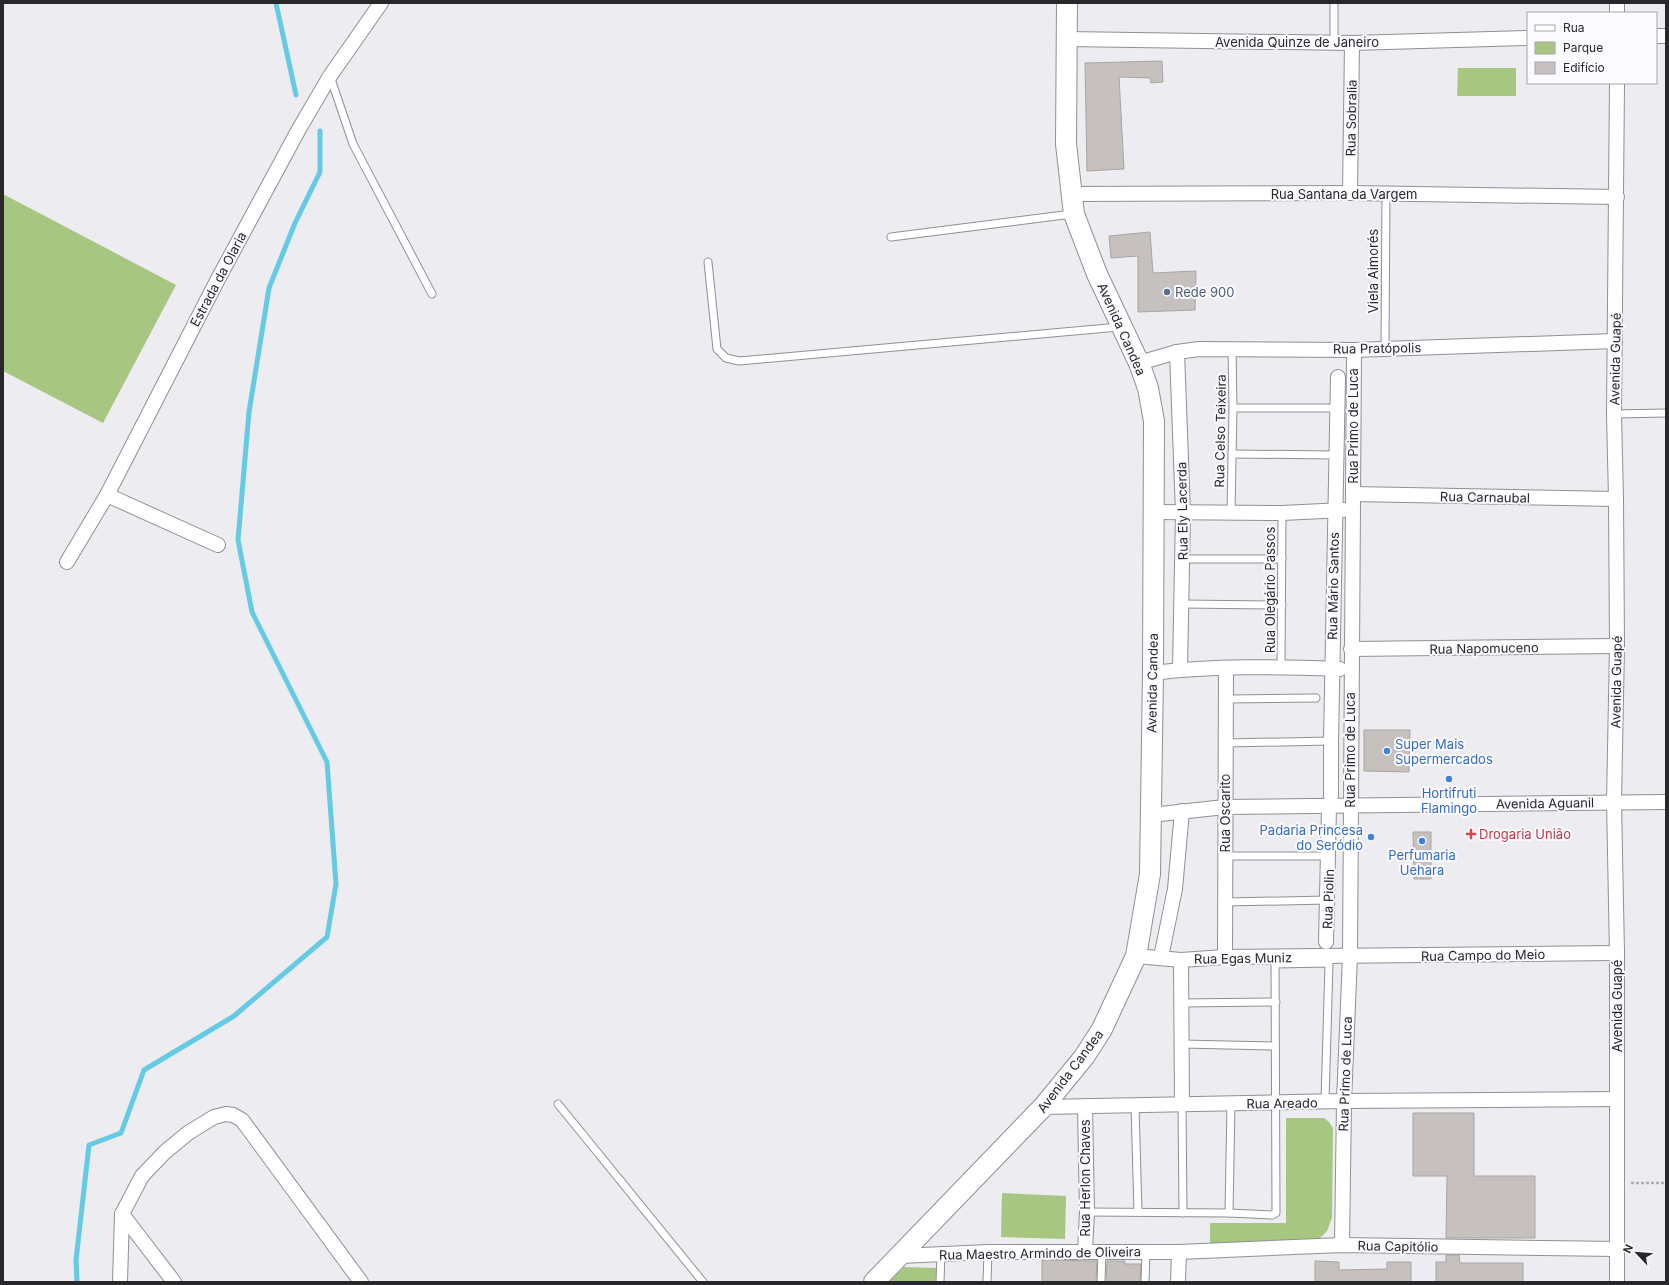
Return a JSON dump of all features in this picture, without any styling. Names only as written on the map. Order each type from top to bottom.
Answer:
[{"type":"main road","name":"Avenida Candea","points":[[874,1282],[1043,1108],[1084,1057],[1102,1029],[1136,956],[1150,874],[1153,673],[1154,421],[1148,388],[1139,363],[1092,262],[1074,214],[1066,144],[1067,3]]},
{"type":"street","name":"Estrada da Olaria","points":[[68,562],[107,495],[218,279],[299,129],[330,76],[381,3]]},
{"type":"street","name":"Avenida Quinze de Janeiro","points":[[1066,39],[1352,43],[1527,38]]},
{"type":"street","name":"Rua Sobralia","points":[[1350,193],[1352,43]]},
{"type":"street","name":"Avenida Guapé","points":[[1617,84],[1614,414],[1617,646],[1614,802],[1617,953],[1617,1282]]},
{"type":"street","name":"Rua Santana da Vargem","points":[[1071,194],[1350,193],[1617,197]]},
{"type":"street","name":"Rua Pratópolis","points":[[1139,363],[1177,352],[1194,349],[1354,350],[1615,341]]},
{"type":"street","name":"Rua Primo de Luca","points":[[1342,1245],[1344,1101],[1350,956],[1350,670],[1354,350]]},
{"type":"street","name":"Rua Ely Lacerda","points":[[1177,352],[1183,513],[1180,669]]},
{"type":"street","name":"Rua Mário Santos","points":[[1330,802],[1338,377]]},
{"type":"street","name":"Rua Carnaubal","points":[[1353,494],[1616,499]]},
{"type":"street","points":[[107,495],[218,545]]},
{"type":"street","points":[[1153,512],[1282,513],[1352,510]]},
{"type":"street","name":"Rua Napomuceno","points":[[1351,649],[1617,646]]},
{"type":"street","points":[[1153,673],[1180,669],[1281,668],[1350,670]]},
{"type":"street","name":"Rua Oscarito","points":[[1225,957],[1226,669]]},
{"type":"street","name":"Avenida Aguanil","points":[[1151,815],[1225,807],[1330,802],[1350,807],[1666,802]]},
{"type":"street","name":"Rua Piolin","points":[[1326,942],[1330,802]]},
{"type":"street","points":[[1160,957],[1175,889],[1182,811]]},
{"type":"street","name":"Rua Campo do Meio","points":[[1350,956],[1617,953]]},
{"type":"street","name":"Rua Egas Muniz","points":[[1136,956],[1181,960],[1225,957],[1275,961],[1350,956]]},
{"type":"street","points":[[1181,960],[1182,1104]]},
{"type":"street","name":"Rua Areado","points":[[1043,1108],[1276,1102],[1617,1099]]},
{"type":"street","name":"Rua Herlon Chaves","points":[[1085,1106],[1087,1212],[1085,1251]]},
{"type":"street","points":[[120,1282],[122,1214],[142,1176],[165,1152],[188,1134],[214,1117],[226,1114],[233,1115],[242,1120],[250,1130],[360,1282]]},
{"type":"street","points":[[122,1214],[174,1282]]},
{"type":"street","name":"Rua Capitólio","points":[[1179,1252],[1342,1245],[1617,1249]]},
{"type":"street","name":"Rua Maestro Armindo de Oliveira","points":[[900,1256],[988,1252],[1179,1252]]},
{"type":"street","points":[[1178,1282],[1179,1252]]},
{"type":"lane","points":[[1334,3],[1334,43]]},
{"type":"lane","points":[[330,76],[353,144],[432,294]]},
{"type":"lane","name":"Viela Aimorés","points":[[1385,349],[1386,194]]},
{"type":"lane","points":[[891,236],[1074,214]]},
{"type":"lane","points":[[708,262],[717,349],[726,358],[732,360],[1121,326]]},
{"type":"lane","name":"Rua Celso Teixeira","points":[[1231,513],[1233,408],[1232,349]]},
{"type":"lane","points":[[1233,408],[1337,408]]},
{"type":"lane","points":[[1614,414],[1666,413]]},
{"type":"lane","points":[[1232,454],[1336,455]]},
{"type":"lane","name":"Rua Olegário Passos","points":[[1281,668],[1282,513]]},
{"type":"lane","points":[[1182,559],[1282,559]]},
{"type":"lane","points":[[1182,604],[1282,605]]},
{"type":"lane","points":[[1226,699],[1316,698]]},
{"type":"lane","points":[[1226,743],[1331,741]]},
{"type":"lane","points":[[1225,856],[1329,856]]},
{"type":"lane","points":[[1225,902],[1328,900]]},
{"type":"lane","points":[[1087,1212],[1183,1212],[1272,1216],[1276,1213],[1275,961]]},
{"type":"lane","name":"Rua Egas Muniz","points":[[1275,961],[1329,963],[1325,1102]]},
{"type":"lane","points":[[1181,1003],[1276,1002]]},
{"type":"lane","points":[[1182,1044],[1275,1046]]},
{"type":"lane","points":[[558,1104],[703,1282]]},
{"type":"lane","points":[[1182,1104],[1183,1212]]},
{"type":"lane","points":[[1228,1213],[1231,1104]]},
{"type":"lane","points":[[1135,1105],[1138,1212]]},
{"type":"lane","points":[[1101,1282],[1102,1251]]},
{"type":"lane","points":[[987,1282],[988,1252]]},
{"type":"lane","points":[[1145,1282],[1146,1252]]},
{"type":"lane","points":[[940,1282],[941,1254]]},
{"type":"path","points":[[1617,1183],[1666,1183]]},
{"type":"green space","points":[[1458,68],[1516,68],[1516,96],[1457,96]]},
{"type":"green space","points":[[3,194],[176,285],[103,423],[3,371]]},
{"type":"green space","points":[[1286,1118],[1324,1118],[1333,1128],[1332,1218],[1327,1231],[1317,1241],[1210,1244],[1210,1223],[1286,1223]]},
{"type":"green space","points":[[1002,1193],[1066,1196],[1065,1239],[1001,1237]]},
{"type":"green space","points":[[904,1267],[938,1268],[937,1282],[889,1282]]},
{"type":"building","points":[[1162,61],[1163,82],[1151,83],[1150,78],[1119,77],[1124,169],[1087,171],[1085,63]]},
{"type":"building","name":"Rede 900","points":[[1150,232],[1153,273],[1196,271],[1195,310],[1138,312],[1138,256],[1111,258],[1109,236]]},
{"type":"building","name":"Super Mais Supermercados","points":[[1364,730],[1410,730],[1409,772],[1364,771]]},
{"type":"building","points":[[1413,832],[1431,832],[1431,879],[1414,879]]},
{"type":"building","points":[[1413,1113],[1474,1113],[1474,1176],[1535,1176],[1535,1238],[1446,1238],[1447,1176],[1413,1176]]},
{"type":"building","points":[[1446,1255],[1459,1255],[1460,1263],[1523,1263],[1523,1282],[1436,1282],[1436,1262],[1446,1262]]},
{"type":"building","points":[[1042,1260],[1097,1261],[1096,1282],[1042,1282]]},
{"type":"building","points":[[1107,1261],[1125,1261],[1125,1264],[1141,1264],[1140,1282],[1106,1282]]},
{"type":"building","points":[[1315,1261],[1339,1262],[1339,1270],[1387,1269],[1387,1262],[1411,1262],[1411,1282],[1315,1282]]},
{"type":"waterway","points":[[276,3],[296,95]]},
{"type":"waterway","points":[[77,1282],[76,1260],[89,1145],[121,1133],[144,1070],[234,1016],[327,937],[336,884],[327,762],[252,612],[238,540],[249,412],[269,288],[295,223],[320,172],[320,131]]},
{"type":"place","name":"Rede 900","points":[[1167,292]]},
{"type":"place","name":"Super Mais Supermercados","points":[[1387,751]]},
{"type":"place","name":"Hortifruti Flamingo","points":[[1449,779]]},
{"type":"place","name":"Drogaria União","points":[[1471,834]]},
{"type":"place","name":"Padaria Princesa do Seródio","points":[[1371,837]]},
{"type":"place","name":"Perfumaria Uehara","points":[[1422,841]]}]
